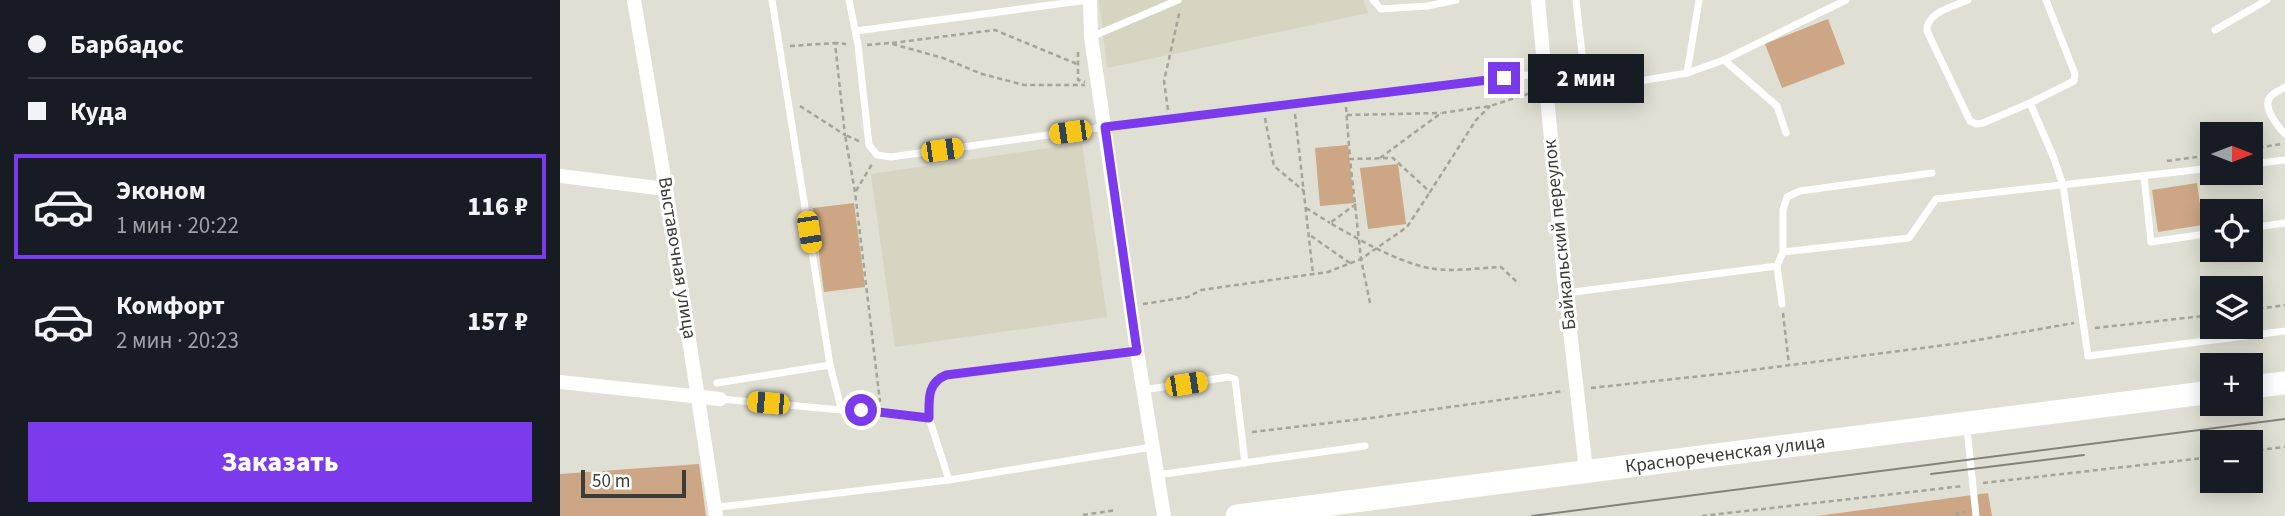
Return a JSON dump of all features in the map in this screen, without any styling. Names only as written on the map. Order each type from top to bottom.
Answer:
[{"type":"main road","points":[[2263,386],[2285,383]]},
{"type":"main road","name":"Краснореченская улица","points":[[1237,516],[2200,394]]},
{"type":"street","name":"Выставочная улица","points":[[634,0],[717,512]]},
{"type":"street","points":[[1089,0],[1091,37],[1164,516]]},
{"type":"street","name":"Байкальский переулок","points":[[1538,0],[1565,293],[1586,470]]},
{"type":"street","points":[[560,176],[666,189]]},
{"type":"street","points":[[560,382],[720,399]]},
{"type":"lane","points":[[772,0],[830,365],[841,408]]},
{"type":"lane","points":[[849,0],[858,45],[869,145],[877,155],[891,157],[1345,97],[1544,80],[1586,90],[1687,73],[1724,60],[1846,0]]},
{"type":"lane","points":[[856,31],[1089,0]]},
{"type":"lane","points":[[1091,37],[1180,0]]},
{"type":"lane","points":[[1373,0],[1381,9],[1456,0]]},
{"type":"lane","points":[[1576,0],[1586,90]]},
{"type":"lane","points":[[1687,73],[1699,0]]},
{"type":"lane","points":[[1968,0],[1931,17],[1927,22],[1927,30],[1970,121],[1976,124],[2074,82],[2075,74],[2046,0]]},
{"type":"lane","points":[[2215,30],[2267,0]]},
{"type":"lane","points":[[1724,60],[1777,106],[1786,133]]},
{"type":"lane","points":[[2285,87],[2267,102],[2285,134]]},
{"type":"lane","points":[[2030,103],[2063,185],[2088,356],[2285,331]]},
{"type":"lane","points":[[2263,163],[2285,160]]},
{"type":"lane","points":[[1783,252],[1909,238],[1936,199],[2200,169]]},
{"type":"lane","points":[[1782,304],[1777,266],[1783,252],[1783,210],[1787,197],[1800,191],[1932,173]]},
{"type":"lane","points":[[2144,176],[2151,242],[2200,235]]},
{"type":"lane","points":[[2263,226],[2285,223]]},
{"type":"lane","points":[[1565,293],[1777,266]]},
{"type":"lane","points":[[950,480],[929,418],[929,391],[936,380],[946,375],[1137,351]]},
{"type":"lane","points":[[717,383],[830,365]]},
{"type":"lane","points":[[1143,390],[1228,377],[1235,379],[1245,463]]},
{"type":"lane","points":[[720,399],[929,418]]},
{"type":"lane","points":[[1966,424],[1976,516]]},
{"type":"lane","points":[[1156,475],[1365,446]]},
{"type":"lane","points":[[717,512],[950,480],[1152,447]]},
{"type":"path","points":[[1169,119],[1164,82],[1180,0]]},
{"type":"path","points":[[780,45],[889,43],[995,30],[1077,64]]},
{"type":"path","points":[[835,43],[881,412]]},
{"type":"path","points":[[889,43],[1024,85],[1092,85]]},
{"type":"path","points":[[1347,115],[1441,113],[1490,106],[1544,80]]},
{"type":"path","points":[[1345,97],[1362,259],[1370,303]]},
{"type":"path","points":[[788,99],[845,135],[869,145]]},
{"type":"path","points":[[1294,104],[1311,236],[1313,274]]},
{"type":"path","points":[[1130,305],[1188,297],[1201,289],[1313,274],[1362,259],[1407,227],[1476,120],[1490,106]]},
{"type":"path","points":[[1264,107],[1274,166],[1304,191]]},
{"type":"path","points":[[1380,158],[1441,113]]},
{"type":"path","points":[[2263,147],[2285,144]]},
{"type":"path","points":[[855,192],[877,155]]},
{"type":"path","points":[[2159,162],[2200,157]]},
{"type":"path","points":[[1350,159],[1394,158],[1430,192]]},
{"type":"path","points":[[1329,223],[1356,204]]},
{"type":"path","points":[[1306,208],[1374,249],[1425,268],[1449,270],[1501,267],[1518,283]]},
{"type":"path","points":[[1311,236],[1350,263]]},
{"type":"path","points":[[1782,304],[1788,365]]},
{"type":"path","points":[[2263,308],[2285,305]]},
{"type":"path","points":[[1585,388],[1961,343],[2093,320],[2096,330],[2200,317]]},
{"type":"path","points":[[1241,433],[1371,418],[1567,390]]},
{"type":"path","points":[[2263,450],[2285,447]]},
{"type":"path","points":[[1702,516],[2200,458]]},
{"type":"path","points":[[1083,515],[1116,510]]},
{"type":"shaded area","points":[[1099,0],[1363,0],[1368,13],[1107,68]]},
{"type":"shaded area","points":[[1828,19],[1845,64],[1782,88],[1765,44]]},
{"type":"shaded area","points":[[1082,143],[1107,317],[895,347],[871,174]]},
{"type":"shaded area","points":[[1348,145],[1354,203],[1320,206],[1315,148]]},
{"type":"shaded area","points":[[1398,164],[1406,224],[1368,229],[1360,168]]},
{"type":"shaded area","points":[[2197,183],[2200,225],[2158,232],[2152,190]]},
{"type":"shaded area","points":[[854,203],[865,287],[824,292],[813,208]]},
{"type":"shaded area","points":[[699,464],[706,516],[560,516],[560,474]]},
{"type":"shaded area","points":[[1988,493],[1992,516],[1817,516]]},
{"type":"tram line","points":[[1532,516],[2285,419]]},
{"type":"tram line","points":[[1931,474],[2084,455]]},
{"type":"route","points":[[861,410],[929,418],[929,391],[936,380],[946,375],[1137,351],[1105,127],[1504,78]]}]
